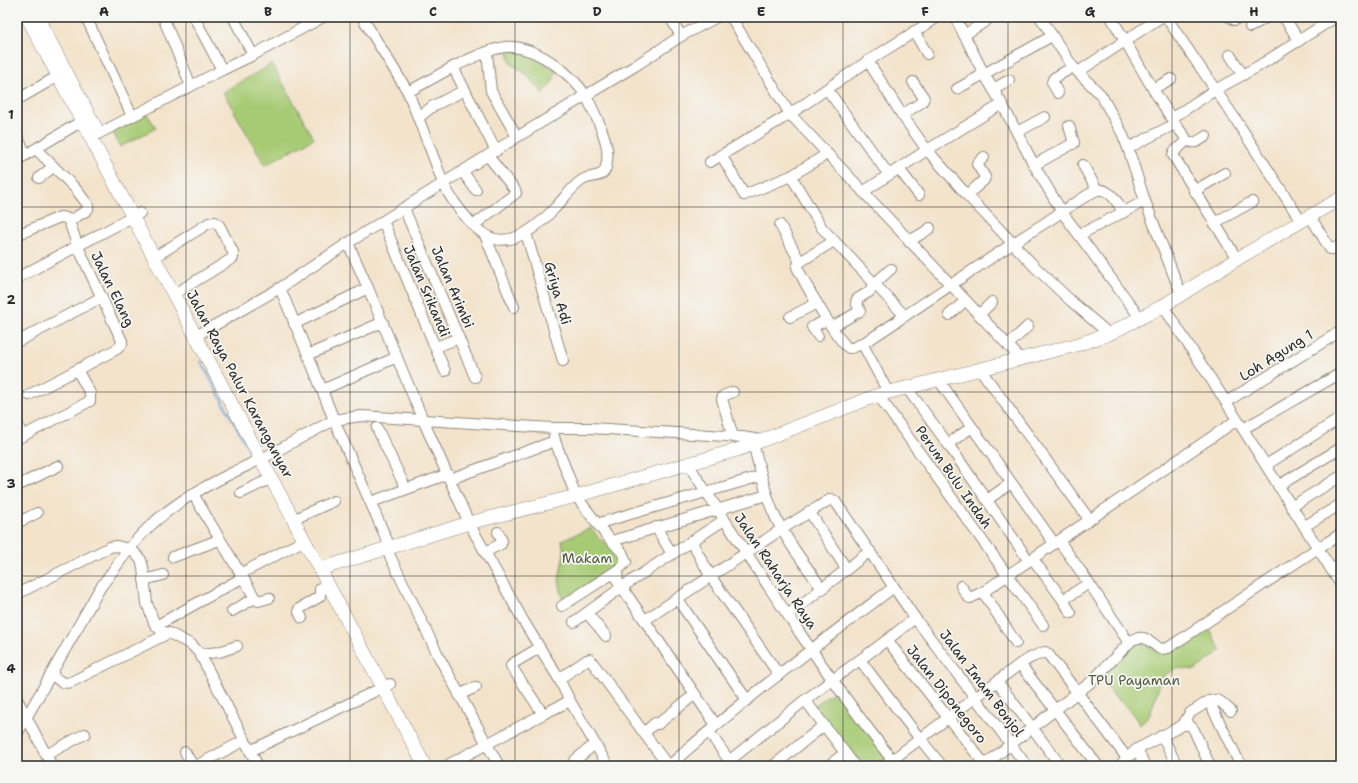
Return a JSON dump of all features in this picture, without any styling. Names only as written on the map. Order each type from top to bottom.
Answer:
[{"type":"main road","name":"Jalan Raya Palur Karanganyar","points":[[27,17],[58,76],[94,135],[200,334],[260,459],[272,478],[301,516],[382,689],[434,766]]},
{"type":"main road","name":"Jalan Raya Palur Karanganyar","points":[[37,17],[85,119]]},
{"type":"main road","points":[[325,568],[388,547],[469,523],[576,496],[688,464],[757,442],[883,393],[1076,345],[1109,334],[1141,319],[1237,259],[1341,198]]},
{"type":"main road","name":"Jalan Raya Palur Karanganyar","points":[[137,215],[161,253],[181,290],[200,334]]},
{"type":"main road","name":"Jalan Raya Palur Karanganyar","points":[[272,478],[301,542],[325,568],[328,583],[382,689],[425,766]]},
{"type":"street","points":[[17,19],[21,17]]},
{"type":"street","points":[[86,17],[132,116]]},
{"type":"street","points":[[163,17],[191,86]]},
{"type":"street","points":[[194,17],[222,70]]},
{"type":"street","points":[[233,17],[253,55]]},
{"type":"street","points":[[94,135],[253,55],[323,17]]},
{"type":"street","points":[[362,17],[408,92],[444,184],[463,213],[486,235],[493,239],[503,240],[526,233],[552,211],[577,184],[584,179],[602,175],[605,172],[608,156],[607,143],[586,96],[577,84],[566,74],[540,55],[525,49],[511,46],[504,47],[453,67],[408,92]]},
{"type":"street","points":[[670,17],[681,36]]},
{"type":"street","points":[[200,334],[280,288],[383,221],[681,36],[717,17]]},
{"type":"street","points":[[731,17],[790,114],[950,286],[1020,358]]},
{"type":"street","points":[[710,162],[790,114],[868,61],[938,17]]},
{"type":"street","points":[[955,17],[984,74],[1002,104],[1034,165],[1062,212],[1141,319]]},
{"type":"street","points":[[1040,17],[1075,69],[1101,95],[1122,133],[1181,294]]},
{"type":"street","points":[[1111,17],[1153,89],[1184,134],[1185,140]]},
{"type":"street","points":[[1058,93],[1052,82],[1054,78],[1075,69],[1126,41],[1161,17]]},
{"type":"street","points":[[1166,17],[1214,90],[1306,218],[1330,249],[1334,249],[1341,245]]},
{"type":"street","points":[[1250,27],[1267,17]]},
{"type":"street","points":[[1284,17],[1299,41]]},
{"type":"street","points":[[1128,148],[1174,121],[1214,90],[1243,75],[1336,17]]},
{"type":"street","points":[[964,35],[986,21]]},
{"type":"street","points":[[914,31],[927,54]]},
{"type":"street","points":[[957,89],[1052,36]]},
{"type":"street","points":[[487,53],[491,91],[517,137]]},
{"type":"street","points":[[1230,56],[1243,75]]},
{"type":"street","points":[[868,61],[902,115],[927,150],[967,195],[1058,290],[1109,334]]},
{"type":"street","points":[[453,67],[466,90],[492,153],[516,193],[474,225]]},
{"type":"street","points":[[22,97],[58,76]]},
{"type":"street","points":[[1153,89],[1171,79]]},
{"type":"street","points":[[993,89],[1009,80]]},
{"type":"street","points":[[902,115],[922,102],[924,98],[913,82]]},
{"type":"street","points":[[827,89],[889,175]]},
{"type":"street","points":[[418,118],[433,106],[466,90]]},
{"type":"street","points":[[863,192],[927,150],[1002,104]]},
{"type":"street","points":[[1017,132],[1045,117]]},
{"type":"street","points":[[17,136],[21,158],[85,119]]},
{"type":"street","points":[[1034,165],[1074,143],[1069,126]]},
{"type":"street","points":[[1185,140],[1190,143],[1196,142],[1206,136]]},
{"type":"street","points":[[1185,140],[1173,154],[1194,191],[1237,259]]},
{"type":"street","points":[[17,235],[60,217],[66,218],[69,221],[88,209],[88,206],[78,192],[36,149]]},
{"type":"street","points":[[722,156],[744,195],[791,176],[827,154]]},
{"type":"street","points":[[967,195],[984,180],[985,177],[977,164],[984,157]]},
{"type":"street","points":[[1083,165],[1097,190]]},
{"type":"street","points":[[39,178],[53,166]]},
{"type":"street","points":[[899,169],[919,195]]},
{"type":"street","points":[[463,172],[476,190]]},
{"type":"street","points":[[1194,191],[1225,173]]},
{"type":"street","points":[[791,176],[822,228],[905,316]]},
{"type":"street","points":[[834,241],[800,262],[797,267],[830,323],[847,347],[850,348],[862,343],[885,329],[1013,243],[1097,190],[1104,190],[1114,199],[1123,213]]},
{"type":"street","points":[[1079,235],[1146,201]]},
{"type":"street","points":[[1214,223],[1252,202]]},
{"type":"street","name":"Jalan Arimbi","points":[[404,208],[475,377]]},
{"type":"street","points":[[17,278],[137,215]]},
{"type":"street","name":"Jalan Elang","points":[[69,221],[78,247],[121,338],[122,344],[117,349],[77,370]]},
{"type":"street","name":"Jalan Srikandi","points":[[383,221],[445,371]]},
{"type":"street","points":[[161,253],[209,223],[215,222],[220,225],[233,252],[233,258],[181,290]]},
{"type":"street","points":[[780,225],[800,262]]},
{"type":"street","points":[[909,242],[930,228]]},
{"type":"street","name":"Griya Adi","points":[[526,233],[562,361]]},
{"type":"street","points":[[486,235],[514,307]]},
{"type":"street","points":[[348,243],[383,322],[423,420],[469,523],[539,648],[559,679],[594,744],[608,766]]},
{"type":"street","points":[[818,336],[812,327],[830,323],[860,311],[856,301],[869,292],[874,284],[891,269]]},
{"type":"street","points":[[280,288],[334,420],[371,502],[388,547],[440,659],[499,766]]},
{"type":"street","points":[[294,324],[368,288]]},
{"type":"street","points":[[17,342],[102,297]]},
{"type":"street","points":[[949,315],[965,301]]},
{"type":"street","points":[[979,315],[992,302]]},
{"type":"street","points":[[790,317],[817,303]]},
{"type":"street","points":[[1163,306],[1226,402],[1341,585]]},
{"type":"street","points":[[308,356],[383,322]]},
{"type":"street","points":[[1008,345],[1028,326]]},
{"type":"street","name":"Loh Agung 1","points":[[1226,402],[1341,331]]},
{"type":"street","points":[[436,347],[458,338]]},
{"type":"street","name":"Perum Bulu Indah","points":[[862,343],[883,393],[1007,576],[1043,625]]},
{"type":"street","points":[[322,390],[397,357]]},
{"type":"street","points":[[980,369],[1089,519]]},
{"type":"street","points":[[17,424],[20,437],[90,401],[90,393],[77,370],[29,395]]},
{"type":"street","points":[[1243,430],[1341,372]]},
{"type":"street","points":[[938,379],[1011,483],[1089,583],[1129,643]]},
{"type":"street","points":[[906,387],[987,500],[1071,612]]},
{"type":"street","points":[[733,392],[723,396],[722,399],[733,437]]},
{"type":"street","points":[[17,734],[100,588],[129,549],[156,519],[184,498],[334,420],[361,416],[552,428],[590,428],[733,437],[757,442],[762,476],[775,516],[822,589]]},
{"type":"street","points":[[1266,465],[1341,418]]},
{"type":"street","points":[[961,586],[970,598],[983,592],[1237,420]]},
{"type":"street","points":[[948,444],[972,426]]},
{"type":"street","points":[[377,428],[406,489]]},
{"type":"street","points":[[552,428],[555,441],[576,496],[606,535],[622,552],[626,560],[618,570],[562,606]]},
{"type":"street","points":[[371,502],[406,489],[449,477],[555,441]]},
{"type":"street","points":[[1278,486],[1341,448]]},
{"type":"street","name":"Jalan Raharja Raya","points":[[688,464],[746,553],[891,764]]},
{"type":"street","points":[[17,486],[58,466]]},
{"type":"street","points":[[603,522],[762,476]]},
{"type":"street","points":[[1292,506],[1341,476]]},
{"type":"street","points":[[241,493],[272,478]]},
{"type":"street","points":[[987,500],[1011,483]]},
{"type":"street","points":[[193,494],[254,598],[258,601],[269,598]]},
{"type":"street","points":[[612,541],[767,495]]},
{"type":"street","name":"Jalan Imam Bonjol","points":[[809,511],[827,500],[831,499],[835,501],[915,618],[974,698],[1027,766]]},
{"type":"street","points":[[301,516],[334,501]]},
{"type":"street","points":[[1305,526],[1341,504]]},
{"type":"street","points":[[645,620],[678,600],[809,511],[847,570]]},
{"type":"street","points":[[17,523],[37,514]]},
{"type":"street","points":[[574,622],[622,587],[724,520]]},
{"type":"street","points":[[656,527],[672,554]]},
{"type":"street","points":[[485,552],[501,544],[502,541],[498,532]]},
{"type":"street","points":[[984,766],[1091,682],[1129,643],[1139,637],[1146,638],[1160,649],[1168,648],[1341,534]]},
{"type":"street","points":[[174,557],[219,540]]},
{"type":"street","points":[[691,541],[711,577],[779,675]]},
{"type":"street","points":[[156,626],[301,542]]},
{"type":"street","points":[[17,594],[110,547],[117,546],[129,549],[141,560],[143,566],[147,603],[151,618],[161,631],[169,633],[192,645],[200,654],[258,766]]},
{"type":"street","points":[[788,615],[870,551]]},
{"type":"street","points":[[1332,570],[1341,564]]},
{"type":"street","points":[[618,570],[616,577],[695,694],[731,763],[804,700],[915,618]]},
{"type":"street","points":[[144,580],[163,575]]},
{"type":"street","points":[[302,618],[299,609],[319,597],[320,589],[328,583]]},
{"type":"street","points":[[1063,600],[1089,583]]},
{"type":"street","points":[[559,679],[590,659],[668,766],[712,728],[811,649],[894,587]]},
{"type":"street","points":[[983,592],[1016,643]]},
{"type":"street","points":[[232,611],[254,598]]},
{"type":"street","points":[[678,600],[747,700]]},
{"type":"street","points":[[588,612],[606,636]]},
{"type":"street","points":[[50,674],[62,683],[67,684],[169,633]]},
{"type":"street","name":"Jalan Diponegoro","points":[[887,640],[984,766]]},
{"type":"street","points":[[200,654],[219,652],[237,646]]},
{"type":"street","points":[[539,648],[511,666],[543,714]]},
{"type":"street","points":[[891,764],[947,718],[1020,664],[1032,657],[1046,652],[1128,758]]},
{"type":"street","points":[[860,660],[942,766]]},
{"type":"street","points":[[1020,664],[1098,766]]},
{"type":"street","points":[[998,681],[1061,766]]},
{"type":"street","points":[[459,695],[476,687]]},
{"type":"street","points":[[250,751],[382,689]]},
{"type":"street","points":[[644,733],[658,724],[695,694]]},
{"type":"street","points":[[17,699],[52,766]]},
{"type":"street","points":[[804,700],[855,766]]},
{"type":"street","points":[[1183,725],[1190,713],[1209,701],[1216,700],[1221,702],[1231,711]]},
{"type":"street","points":[[446,766],[570,701]]},
{"type":"street","points":[[1209,701],[1241,766]]},
{"type":"street","points":[[1118,766],[1137,749],[1162,735],[1187,724],[1194,730],[1210,766]]},
{"type":"street","points":[[773,766],[823,726]]},
{"type":"street","points":[[46,755],[85,734]]},
{"type":"street","points":[[1162,735],[1177,766]]},
{"type":"street","points":[[196,766],[245,740]]},
{"type":"street","points":[[574,761],[594,744]]},
{"type":"street","points":[[1137,749],[1144,766]]},
{"type":"street","points":[[185,752],[193,766]]},
{"type":"street","points":[[828,766],[845,753]]},
{"type":"green space","points":[[508,51],[525,51],[555,70],[553,80],[543,93],[525,73],[511,64]]},
{"type":"green space","points":[[272,64],[314,138],[265,165],[223,92]]},
{"type":"green space","points":[[147,114],[156,128],[120,147],[113,132]]},
{"type":"green space","name":"Makam","points":[[591,528],[599,538],[614,550],[619,563],[563,601],[559,580],[564,553],[562,540]]},
{"type":"green space","name":"TPU Payaman","points":[[1204,628],[1211,632],[1221,651],[1195,670],[1176,668],[1162,677],[1151,712],[1140,725],[1130,710],[1114,696],[1100,677],[1125,651],[1136,643],[1140,642],[1147,644],[1154,649]]},
{"type":"green space","points":[[836,690],[888,759],[878,766],[859,766],[814,706]]},
{"type":"waterway","points":[[201,361],[249,450]]}]
